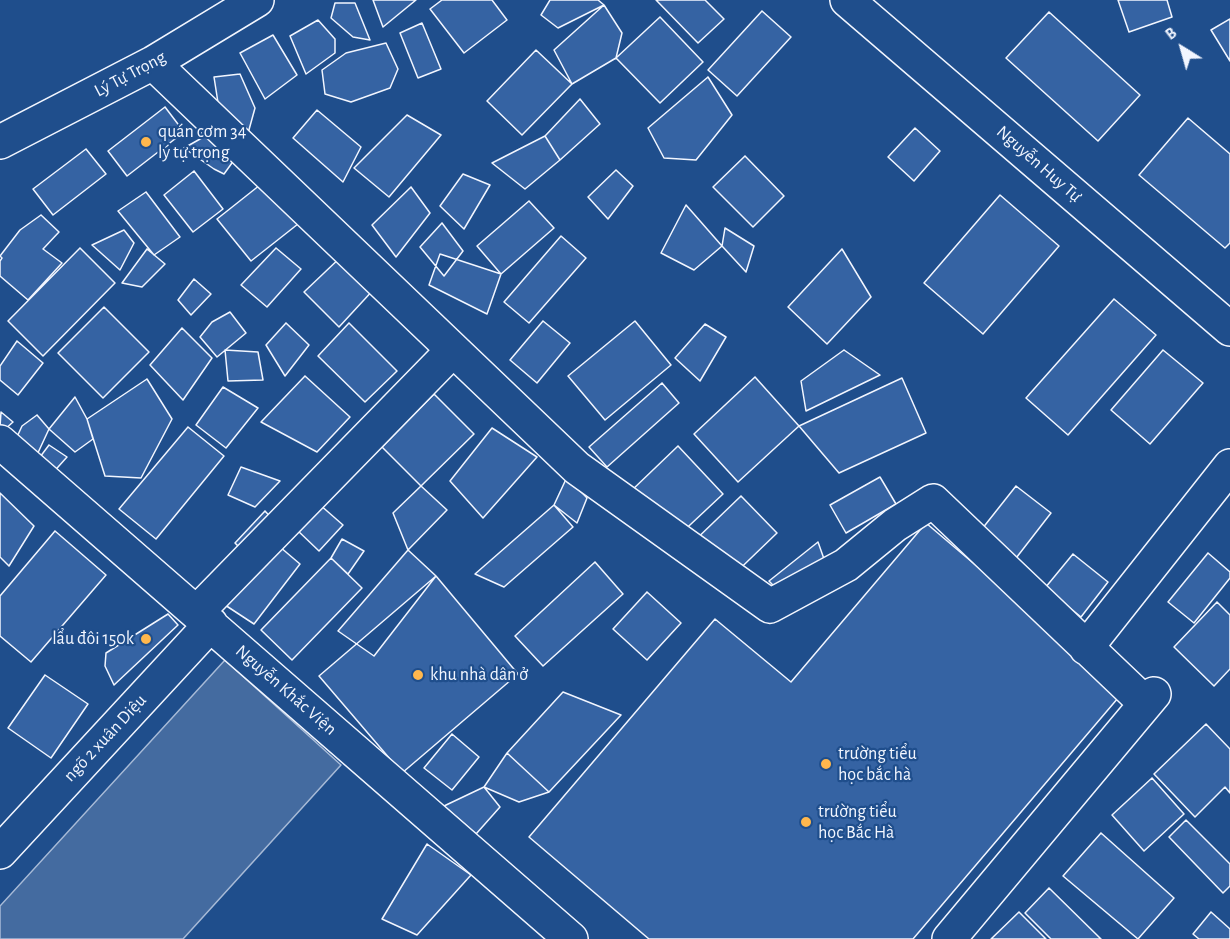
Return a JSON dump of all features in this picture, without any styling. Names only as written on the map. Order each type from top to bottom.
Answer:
[{"type":"street","name":"Lý Tự Trọng","points":[[0,142],[153,63],[257,0]]},
{"type":"street","name":"Nguyễn Huy Tự","points":[[847,0],[1230,329]]},
{"type":"street","points":[[153,63],[577,468],[770,606],[846,565],[895,525],[933,501],[1143,701],[1154,694],[949,939]]},
{"type":"street","name":"ngõ 2 xuân Diệu","points":[[0,852],[204,618],[453,350]]},
{"type":"street","name":"Nguyễn Khắc Viện","points":[[0,442],[571,939]]},
{"type":"street","points":[[1086,648],[1230,466]]},
{"type":"water","points":[[225,660],[341,765],[183,939],[0,939],[0,906]]},
{"type":"building","points":[[373,0],[416,0],[383,27]]},
{"type":"building","points":[[442,0],[492,0],[507,20],[464,53],[430,9]]},
{"type":"building","points":[[550,0],[598,0],[604,5],[558,28],[541,15]]},
{"type":"building","points":[[656,0],[705,0],[724,19],[698,43]]},
{"type":"building","points":[[1118,0],[1167,0],[1172,17],[1129,32]]},
{"type":"building","points":[[335,3],[355,3],[370,40],[353,37],[331,18]]},
{"type":"building","points":[[604,5],[622,33],[616,58],[572,84],[554,50]]},
{"type":"building","points":[[762,11],[791,37],[737,96],[708,70]]},
{"type":"building","points":[[1049,12],[1140,95],[1098,141],[1006,58]]},
{"type":"building","points":[[660,17],[703,62],[660,103],[616,58]]},
{"type":"building","points":[[1230,19],[1230,61],[1211,30]]},
{"type":"building","points":[[318,20],[335,39],[335,53],[306,74],[290,36]]},
{"type":"building","points":[[422,23],[441,69],[418,78],[400,33]]},
{"type":"building","points":[[273,35],[297,75],[265,99],[240,53]]},
{"type":"building","points":[[386,43],[398,69],[390,88],[351,102],[325,94],[322,70],[346,53]]},
{"type":"building","points":[[536,50],[572,84],[522,135],[487,101]]},
{"type":"building","points":[[240,74],[255,108],[247,137],[219,109],[214,77]]},
{"type":"building","points":[[708,77],[732,115],[696,160],[664,158],[648,128]]},
{"type":"building","points":[[580,99],[600,124],[560,160],[545,136]]},
{"type":"building","name":"quán cơm 34 lý tự trọng","points":[[165,107],[184,132],[127,176],[108,151]]},
{"type":"building","points":[[317,110],[361,147],[343,182],[293,138]]},
{"type":"building","points":[[407,115],[441,135],[389,197],[354,168]]},
{"type":"building","points":[[1188,118],[1230,154],[1230,243],[1225,248],[1139,175]]},
{"type":"building","points":[[915,128],[940,151],[914,181],[888,157]]},
{"type":"building","points":[[209,134],[237,156],[224,174],[184,148]]},
{"type":"building","points":[[545,136],[560,160],[525,189],[492,163]]},
{"type":"building","points":[[86,149],[106,174],[53,215],[33,189]]},
{"type":"building","points":[[745,156],[784,196],[753,227],[713,187]]},
{"type":"building","points":[[616,170],[633,186],[608,219],[588,197]]},
{"type":"building","points":[[194,171],[223,209],[193,232],[164,195]]},
{"type":"building","points":[[463,174],[490,185],[464,229],[440,206]]},
{"type":"building","points":[[265,181],[298,224],[251,261],[217,219]]},
{"type":"building","points":[[411,187],[430,213],[396,257],[372,225]]},
{"type":"building","points":[[146,192],[180,237],[154,255],[118,211]]},
{"type":"building","points":[[1000,195],[1059,246],[983,334],[924,283]]},
{"type":"building","points":[[529,201],[554,228],[501,274],[477,246]]},
{"type":"building","points":[[686,205],[722,246],[694,270],[661,253]]},
{"type":"building","points":[[41,215],[59,232],[43,249],[62,263],[28,300],[0,276],[2,258],[0,256],[20,230]]},
{"type":"building","points":[[442,223],[463,251],[444,276],[420,247]]},
{"type":"building","points":[[725,228],[754,246],[746,272],[722,246]]},
{"type":"building","points":[[124,230],[134,243],[120,270],[92,245]]},
{"type":"building","points":[[561,236],[586,258],[529,323],[504,302]]},
{"type":"building","points":[[80,248],[115,283],[43,356],[8,321]]},
{"type":"building","points":[[276,248],[301,269],[267,307],[241,285]]},
{"type":"building","points":[[147,249],[165,264],[142,287],[122,283]]},
{"type":"building","points":[[842,249],[871,297],[827,344],[788,307]]},
{"type":"building","points":[[344,254],[375,288],[339,327],[304,292]]},
{"type":"building","points":[[440,254],[501,274],[487,314],[429,285]]},
{"type":"building","points":[[194,279],[211,294],[191,315],[178,300]]},
{"type":"building","points":[[1114,299],[1156,335],[1068,435],[1026,398]]},
{"type":"building","points":[[104,307],[149,352],[103,398],[58,353]]},
{"type":"building","points":[[230,312],[246,333],[217,357],[200,337],[212,322]]},
{"type":"building","points":[[543,321],[570,343],[537,383],[510,360]]},
{"type":"building","points":[[635,321],[671,365],[605,420],[568,376]]},
{"type":"building","points":[[286,323],[309,345],[285,376],[266,345]]},
{"type":"building","points":[[349,323],[397,371],[365,402],[318,356]]},
{"type":"building","points":[[705,324],[726,337],[700,381],[675,358]]},
{"type":"building","points":[[182,328],[212,358],[183,400],[150,365]]},
{"type":"building","points":[[17,341],[43,363],[18,395],[0,380],[0,366]]},
{"type":"building","points":[[225,350],[258,352],[263,380],[228,381]]},
{"type":"building","points":[[844,350],[880,375],[806,411],[801,381]]},
{"type":"building","points":[[1163,350],[1203,383],[1150,444],[1111,410]]},
{"type":"building","points":[[305,376],[350,417],[317,452],[261,422]]},
{"type":"building","points":[[755,377],[799,426],[738,482],[694,434]]},
{"type":"building","points":[[902,378],[926,433],[839,473],[799,426]]},
{"type":"building","points":[[147,379],[172,419],[141,478],[105,476],[87,419]]},
{"type":"building","points":[[662,383],[679,403],[607,467],[589,447]]},
{"type":"building","points":[[223,387],[258,408],[226,448],[196,425]]},
{"type":"building","points":[[434,394],[474,434],[421,486],[382,447]]},
{"type":"building","points":[[75,397],[87,419],[93,439],[75,452],[49,429]]},
{"type":"building","points":[[1,412],[13,422],[3,431],[0,427]]},
{"type":"building","points":[[37,415],[49,429],[36,457],[16,439],[22,426]]},
{"type":"building","points":[[188,427],[224,456],[156,539],[119,509]]},
{"type":"building","points":[[492,428],[537,457],[483,518],[450,481]]},
{"type":"building","points":[[49,445],[67,457],[50,476],[37,461]]},
{"type":"building","points":[[678,446],[723,494],[675,539],[630,492]]},
{"type":"building","points":[[241,467],[280,481],[255,507],[228,495]]},
{"type":"building","points":[[567,477],[587,498],[577,523],[554,505]]},
{"type":"building","points":[[880,477],[896,504],[846,533],[830,505]]},
{"type":"building","points":[[421,486],[447,510],[408,550],[393,513]]},
{"type":"building","points":[[1016,486],[1051,513],[1013,562],[978,534]]},
{"type":"building","points":[[0,493],[34,526],[9,566],[0,557]]},
{"type":"building","points":[[741,496],[777,533],[724,584],[688,547]]},
{"type":"building","points":[[319,504],[343,525],[319,551],[296,529]]},
{"type":"building","points":[[554,505],[573,527],[504,587],[475,574]]},
{"type":"building","points":[[265,511],[276,523],[246,554],[235,543]]},
{"type":"building","name":"trường tiểu học bắc hà","points":[[926,523],[1124,691],[913,939],[649,939],[529,837],[715,619],[791,682]]},
{"type":"building","points":[[55,531],[106,575],[31,662],[0,636],[0,596]]},
{"type":"building","points":[[342,539],[364,551],[348,574],[331,558]]},
{"type":"building","points":[[818,542],[829,573],[793,606],[769,581]]},
{"type":"building","points":[[280,547],[300,564],[254,624],[225,605]]},
{"type":"building","points":[[408,550],[436,576],[374,656],[338,631]]},
{"type":"building","points":[[1208,553],[1230,572],[1230,578],[1194,623],[1168,602]]},
{"type":"building","points":[[1073,554],[1108,582],[1081,617],[1045,588]]},
{"type":"building","points":[[331,558],[362,588],[292,660],[261,630]]},
{"type":"building","points":[[595,562],[623,594],[543,666],[515,636]]},
{"type":"building","name":"khu nhà dân ở","points":[[436,576],[518,674],[402,773],[319,676]]},
{"type":"building","points":[[647,592],[681,623],[647,660],[613,629]]},
{"type":"building","points":[[1217,602],[1230,615],[1230,669],[1214,686],[1174,647]]},
{"type":"building","name":"lẩu đôi 150k","points":[[168,614],[178,625],[114,685],[105,666],[106,653]]},
{"type":"building","points":[[45,675],[88,704],[51,758],[8,728]]},
{"type":"building","points":[[563,692],[621,715],[549,792],[507,753]]},
{"type":"building","points":[[1206,724],[1230,749],[1230,793],[1225,787],[1195,817],[1154,774]]},
{"type":"building","points":[[452,734],[479,757],[452,790],[424,768]]},
{"type":"building","points":[[507,753],[549,792],[519,802],[484,787]]},
{"type":"building","points":[[1152,778],[1184,814],[1144,851],[1112,815]]},
{"type":"building","points":[[484,787],[500,807],[476,834],[444,806]]},
{"type":"building","points":[[1186,820],[1230,864],[1230,886],[1223,893],[1169,837]]},
{"type":"building","points":[[1101,833],[1174,898],[1138,939],[1063,876]]},
{"type":"building","points":[[427,844],[471,875],[417,935],[382,919]]},
{"type":"building","points":[[1049,888],[1101,939],[1051,939],[1025,913]]},
{"type":"building","points":[[1019,912],[1046,939],[991,939]]},
{"type":"building","points":[[1211,912],[1230,929],[1230,939],[1199,939],[1193,934]]},
{"type":"place","name":"quán cơm 34 lý tự trọng","points":[[146,142]]},
{"type":"place","name":"lẩu đôi 150k","points":[[146,639]]},
{"type":"place","name":"khu nhà dân ở","points":[[418,675]]},
{"type":"place","name":"trường tiểu học bắc hà","points":[[826,764]]},
{"type":"place","name":"trường tiểu học Bắc Hà","points":[[806,822]]}]
